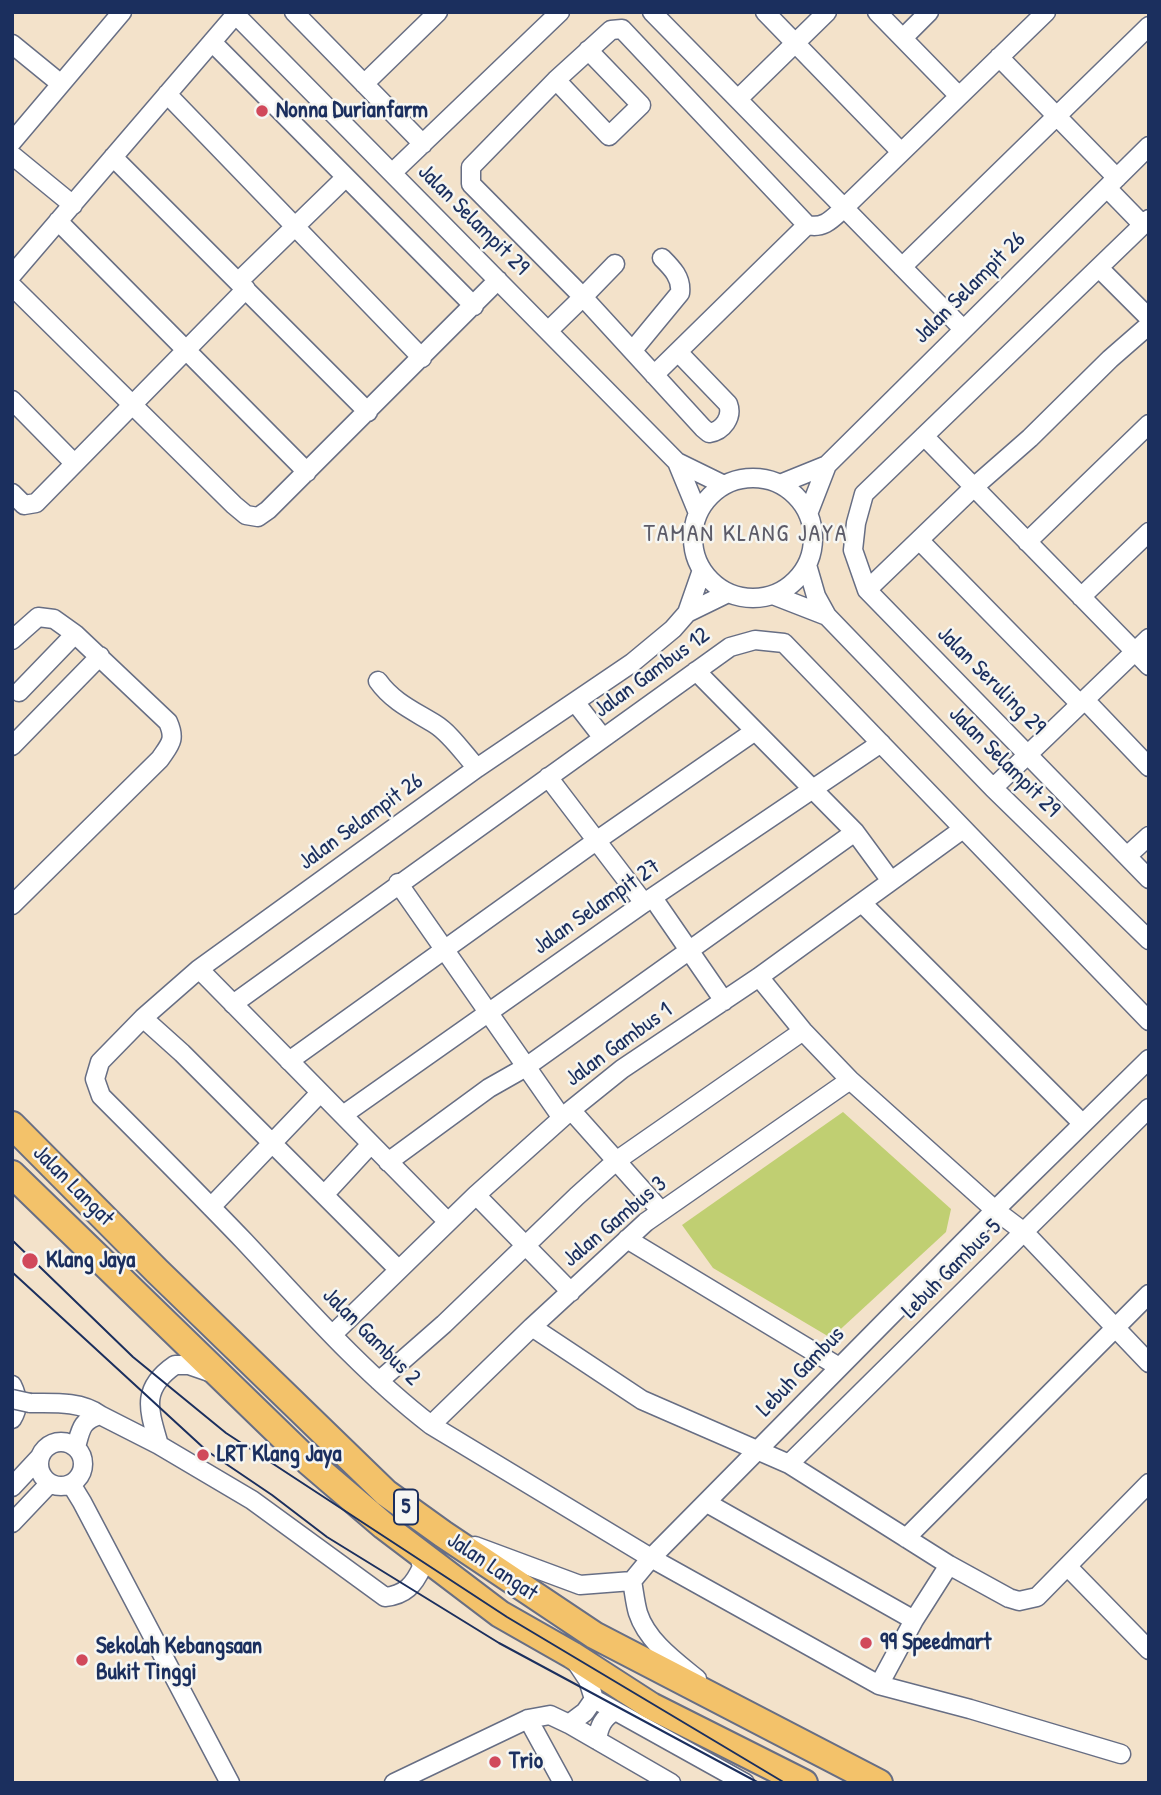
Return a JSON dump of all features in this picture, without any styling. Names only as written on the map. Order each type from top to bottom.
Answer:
[{"type":"highway","name":"Jalan Langat","points":[[12,1125],[157,1271],[386,1493],[594,1635],[879,1783]]},
{"type":"highway","name":"Jalan Langat","points":[[12,1174],[308,1461],[418,1552],[499,1614],[572,1655],[651,1706],[804,1783]]},
{"type":"street","points":[[12,142],[122,12]]},
{"type":"street","points":[[364,84],[438,12]]},
{"type":"street","points":[[392,173],[561,12]]},
{"type":"street","points":[[652,12],[963,329]]},
{"type":"street","points":[[765,12],[901,152]]},
{"type":"street","points":[[738,99],[827,12]]},
{"type":"street","points":[[877,12],[959,96]]},
{"type":"street","points":[[903,38],[929,12]]},
{"type":"street","points":[[678,352],[728,404],[730,419],[715,432],[709,433],[583,296],[471,184],[471,167],[588,50],[611,30],[622,29],[807,225],[822,226],[844,208],[1046,12]]},
{"type":"street","points":[[12,275],[234,13]]},
{"type":"street","name":"Jalan Selampit 29","points":[[234,13],[677,462],[724,485]]},
{"type":"street","name":"Jalan Selampit 29","points":[[306,16],[364,84],[423,144]]},
{"type":"street","points":[[902,267],[1149,26]]},
{"type":"street","points":[[212,42],[474,306]]},
{"type":"street","points":[[12,44],[61,84]]},
{"type":"street","points":[[556,80],[609,136],[641,105],[588,50]]},
{"type":"street","points":[[999,57],[1057,116],[1146,222],[924,436],[1149,666]]},
{"type":"street","points":[[167,94],[422,358]]},
{"type":"street","name":"Jalan Selampit 26","points":[[780,484],[827,465],[1149,146]]},
{"type":"street","points":[[12,156],[73,205]]},
{"type":"street","points":[[113,157],[368,412]]},
{"type":"street","points":[[12,493],[24,505],[36,503],[186,349],[295,227],[346,177]]},
{"type":"street","points":[[58,221],[307,472]]},
{"type":"street","points":[[654,375],[807,225]]},
{"type":"street","points":[[633,351],[680,293],[681,284],[672,267],[662,258]]},
{"type":"street","points":[[548,331],[615,264]]},
{"type":"street","points":[[1099,268],[1149,318]]},
{"type":"street","points":[[12,286],[246,515],[258,517],[368,412],[498,280]]},
{"type":"street","points":[[867,590],[1149,325]]},
{"type":"street","points":[[12,400],[74,463]]},
{"type":"street","points":[[1027,542],[1149,424]]},
{"type":"street","name":"Jalan Seruling 29","points":[[924,436],[864,494],[856,523],[853,550],[867,590],[1149,879]]},
{"type":"street","name":"Jalan Selampit 29","points":[[677,462],[698,513]]},
{"type":"street","name":"Jalan Selampit 26","points":[[808,514],[827,465]]},
{"type":"street","points":[[742,479],[761,479],[780,484],[791,492],[808,514],[813,531],[807,565],[793,583],[773,595],[742,598],[727,593],[713,584],[702,570],[693,542],[694,527],[698,513],[709,497],[724,485],[742,479]]},
{"type":"street","points":[[1081,597],[1149,532]]},
{"type":"street","points":[[919,540],[1149,767]]},
{"type":"street","name":"Jalan Selampit 29","points":[[807,565],[816,596],[827,616],[993,788],[1149,940]]},
{"type":"street","name":"Jalan Selampit 26","points":[[101,1096],[95,1079],[100,1062],[143,1018],[199,969],[477,768],[632,663],[673,629],[687,613],[702,570]]},
{"type":"street","name":"Jalan Selampit 26","points":[[687,613],[727,593]]},
{"type":"street","name":"Jalan Selampit 29","points":[[773,595],[827,616]]},
{"type":"street","points":[[12,640],[38,617],[54,619],[100,656],[168,723],[173,734],[172,741],[160,759],[12,905]]},
{"type":"street","points":[[19,692],[75,634]]},
{"type":"street","points":[[993,788],[1149,638]]},
{"type":"street","name":"Jalan Gambus 12","points":[[233,1004],[730,647],[755,640],[784,643],[1149,1021]]},
{"type":"street","points":[[12,746],[100,656]]},
{"type":"street","points":[[696,671],[855,832],[891,881]]},
{"type":"street","points":[[378,681],[387,694],[419,717],[437,726],[477,768]]},
{"type":"street","points":[[575,702],[603,738]]},
{"type":"street","points":[[289,1061],[443,949],[755,731]]},
{"type":"street","name":"Jalan Selampit 27","points":[[343,1115],[812,788],[881,743]]},
{"type":"street","points":[[548,777],[596,841],[690,951],[724,1001]]},
{"type":"street","name":"Jalan Gambus 1","points":[[332,1335],[476,1195],[622,1069],[759,977],[963,829]]},
{"type":"street","points":[[388,1162],[489,1088],[526,1067],[855,832]]},
{"type":"street","points":[[1127,856],[1149,836]]},
{"type":"street","points":[[398,883],[526,1067],[567,1114],[616,1161],[661,1211]]},
{"type":"street","points":[[862,903],[1082,1123]]},
{"type":"street","points":[[199,969],[447,1222]]},
{"type":"street","points":[[759,977],[803,1031],[850,1080],[995,1210],[1024,1232],[1149,1363]]},
{"type":"street","points":[[143,1018],[398,1269]]},
{"type":"street","points":[[379,1381],[444,1324],[616,1161],[803,1031]]},
{"type":"street","name":"Lebuh Gambus","points":[[632,1581],[651,1558],[839,1367],[1149,1059]]},
{"type":"street","name":"Jalan Gambus 3","points":[[431,1425],[532,1327],[661,1211],[850,1080]]},
{"type":"street","points":[[211,1207],[320,1093]]},
{"type":"street","name":"Jalan Gambus 2","points":[[101,1096],[332,1335],[379,1381],[431,1425],[651,1558],[879,1685],[1121,1754]]},
{"type":"street","name":"Lebuh Gambus 5","points":[[789,1464],[1149,1108]]},
{"type":"street","points":[[324,1195],[371,1144]]},
{"type":"street","points":[[476,1195],[571,1292]]},
{"type":"street","points":[[627,1239],[839,1367]]},
{"type":"street","points":[[906,1538],[1149,1294]]},
{"type":"street","points":[[532,1327],[642,1400],[789,1464],[949,1565],[1019,1601],[1037,1597],[1149,1483]]},
{"type":"street","points":[[159,1445],[151,1419],[148,1396],[158,1379],[175,1365],[189,1366],[218,1375]]},
{"type":"street","points":[[12,1385],[17,1407],[12,1419]]},
{"type":"street","points":[[12,1399],[91,1409],[159,1445],[251,1500],[385,1597],[400,1595],[416,1582],[422,1567],[418,1552]]},
{"type":"street","points":[[76,1447],[82,1426],[88,1419],[100,1415]]},
{"type":"street","points":[[12,1487],[51,1443],[60,1441],[76,1447],[84,1462],[82,1471],[71,1484],[62,1486],[50,1483],[40,1474],[40,1457]]},
{"type":"street","points":[[12,1523],[50,1483]]},
{"type":"street","points":[[71,1484],[230,1783]]},
{"type":"street","points":[[707,1503],[914,1620]]},
{"type":"street","points":[[443,1534],[580,1585],[632,1581],[638,1614],[652,1637],[668,1656],[724,1702]]},
{"type":"street","points":[[879,1685],[914,1620],[949,1565]]},
{"type":"street","points":[[1068,1567],[1149,1650]]},
{"type":"street","points":[[572,1655],[588,1680],[594,1699],[745,1783]]},
{"type":"street","points":[[569,1724],[585,1712],[594,1699]]},
{"type":"street","points":[[597,1740],[599,1726],[615,1711]]},
{"type":"street","points":[[394,1783],[528,1719],[550,1715],[671,1783]]},
{"type":"street","points":[[528,1719],[563,1783]]},
{"type":"green space","points":[[843,1112],[951,1209],[946,1232],[831,1338],[713,1268],[682,1225]]},
{"type":"tram line","points":[[12,1240],[133,1357],[226,1433],[507,1617],[785,1783]]},
{"type":"tram line","points":[[12,1272],[207,1451],[327,1537],[499,1643],[759,1783]]},
{"type":"place","name":"Nonna Durianfarm","points":[[262,111]]},
{"type":"place","name":"Klang Jaya","points":[[30,1261]]},
{"type":"place","name":"LRT Klang Jaya","points":[[203,1455]]},
{"type":"place","name":"99 Speedmart","points":[[866,1643]]},
{"type":"place","name":"Sekolah Kebangsaan Bukit Tinggi","points":[[82,1660]]},
{"type":"place","name":"Trio","points":[[495,1762]]},
{"type":"district","name":"TAMAN KLANG JAYA","points":[[746,535]]}]
